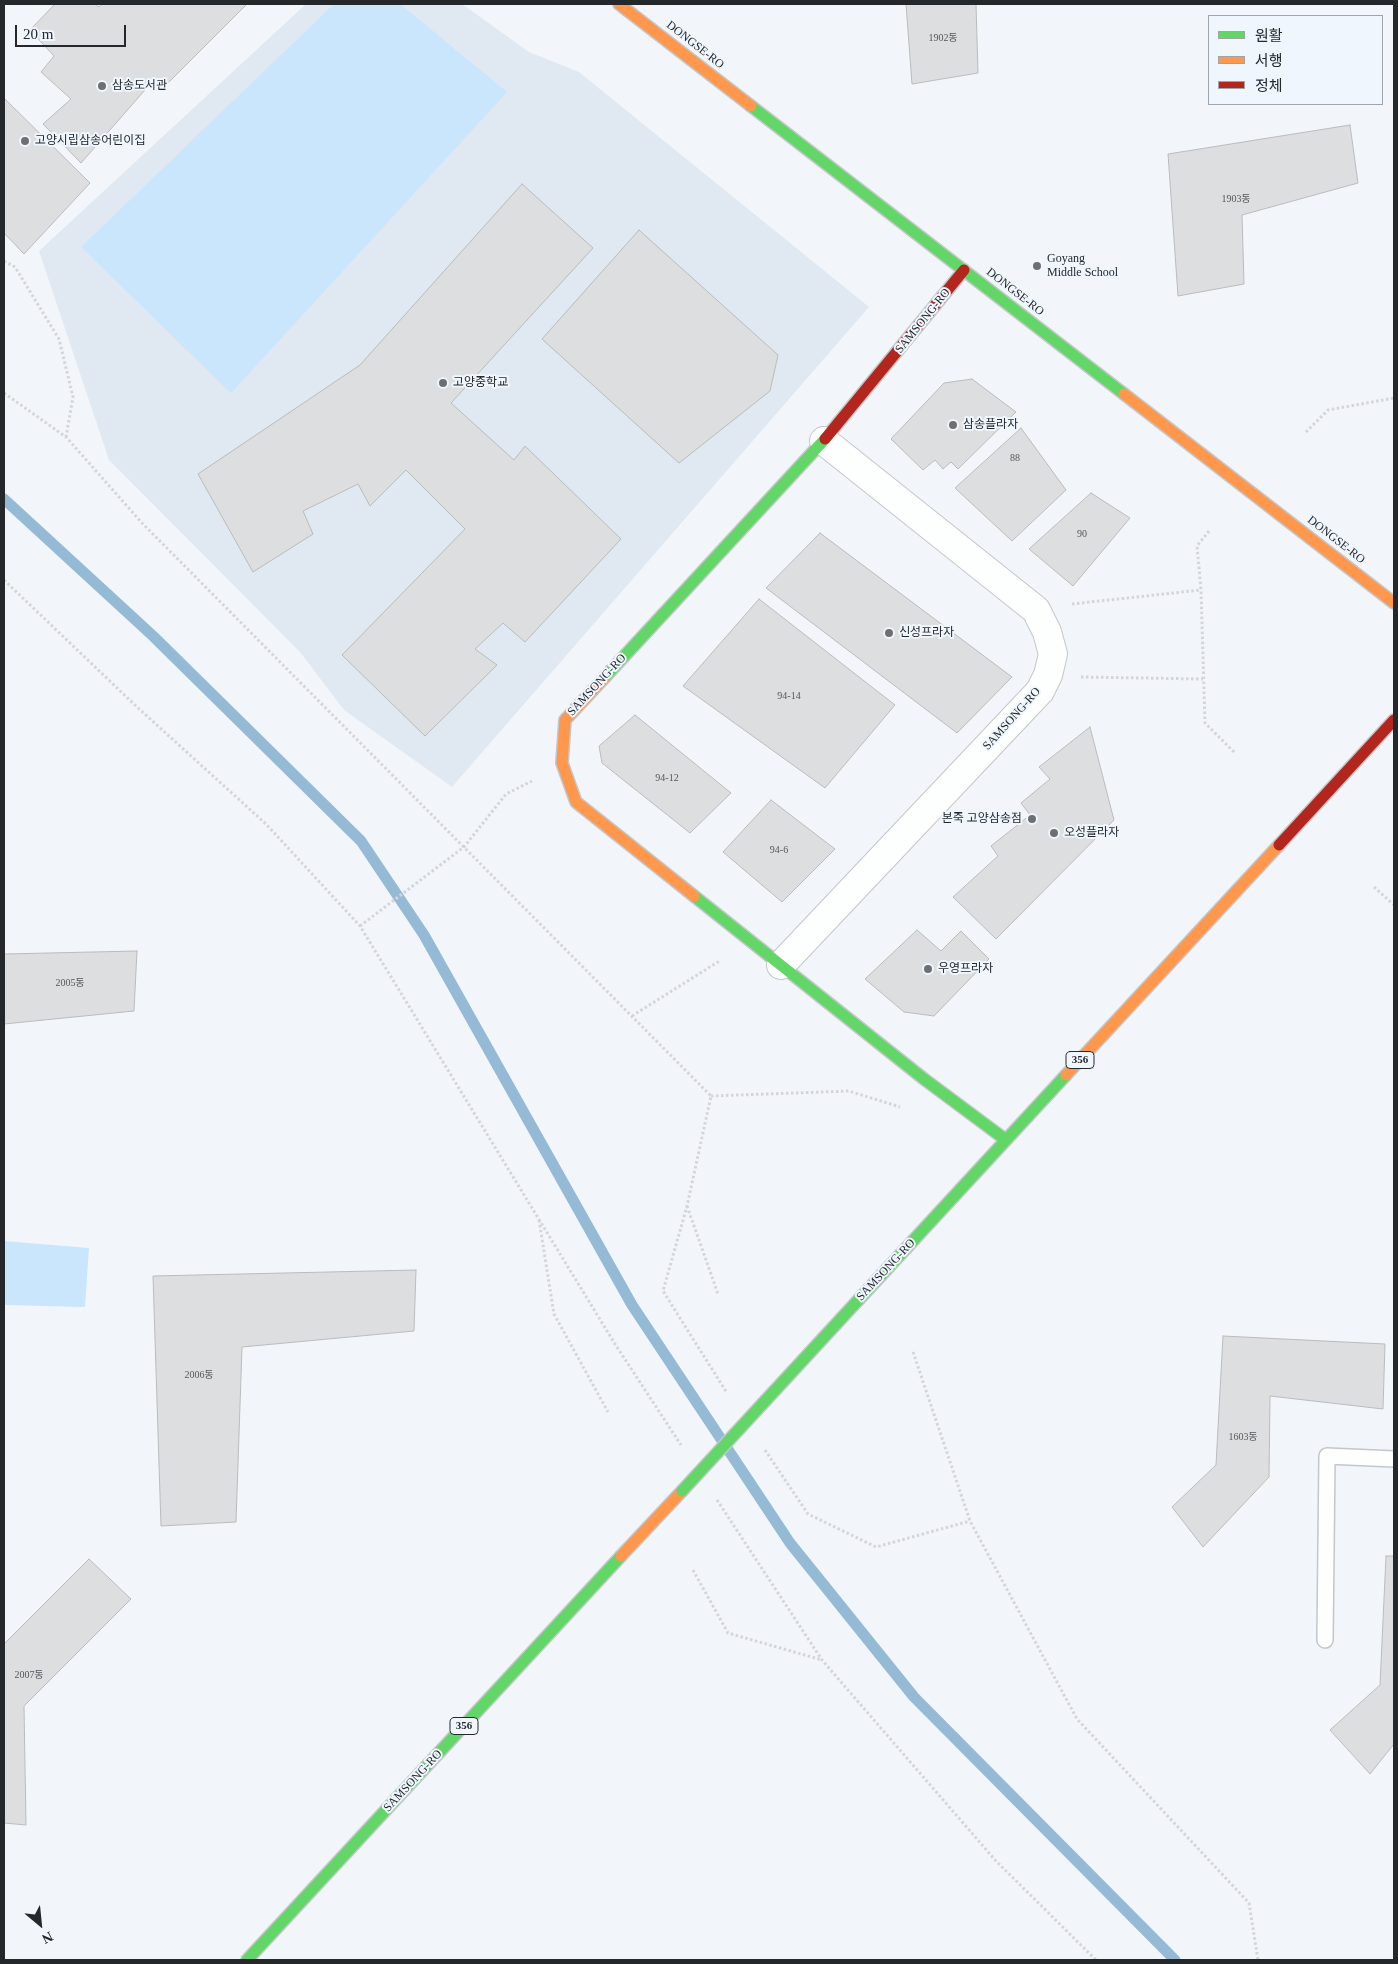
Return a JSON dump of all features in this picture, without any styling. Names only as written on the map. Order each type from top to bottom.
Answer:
[{"type":"main road","name":"DONGSE-RO","points":[[619,4],[1394,603]]},
{"type":"main road","name":"SAMSONG-RO","points":[[964,270],[824,441],[565,720],[562,763],[576,802],[924,1079],[1006,1140]]},
{"type":"main road","name":"SAMSONG-RO","points":[[247,1960],[1394,720]]},
{"type":"street","name":"SAMSONG-RO","points":[[781,965],[1040,691],[1048,675],[1053,654],[1047,632],[1036,610],[824,441]]},
{"type":"lane","points":[[1326,1640],[1327,1456],[1394,1459]]},
{"type":"path","points":[[4,261],[15,267],[58,339],[73,397],[66,436]]},
{"type":"path","points":[[4,393],[66,436],[142,523],[710,1096],[849,1091],[900,1107]]},
{"type":"path","points":[[1306,432],[1328,410],[1394,398]]},
{"type":"path","points":[[1209,531],[1197,546],[1201,590],[1205,723],[1234,753]]},
{"type":"path","points":[[4,580],[137,707],[266,824],[360,926],[615,1344],[686,1452]]},
{"type":"path","points":[[1072,604],[1201,590]]},
{"type":"path","points":[[1077,677],[1203,679]]},
{"type":"path","points":[[360,926],[464,847],[506,794],[535,780]]},
{"type":"path","points":[[1374,887],[1394,905]]},
{"type":"path","points":[[632,1016],[721,960]]},
{"type":"path","points":[[710,1096],[687,1206],[663,1292],[731,1399]]},
{"type":"path","points":[[687,1206],[718,1294]]},
{"type":"path","points":[[539,1218],[554,1314],[608,1412]]},
{"type":"path","points":[[913,1352],[970,1521],[1077,1719],[1249,1903],[1258,1960]]},
{"type":"path","points":[[762,1446],[808,1514],[876,1547],[970,1521]]},
{"type":"path","points":[[713,1494],[822,1660],[996,1861],[1096,1960]]},
{"type":"path","points":[[693,1570],[728,1633],[822,1660]]},
{"type":"shaded area","name":"고양중학교","points":[[306,4],[462,4],[529,52],[579,72],[869,307],[452,787],[344,710],[300,652],[109,460],[39,251]]},
{"type":"shaded area","points":[[334,4],[400,4],[507,92],[231,393],[81,247]]},
{"type":"shaded area","points":[[4,1241],[89,1248],[85,1307],[4,1305]]},
{"type":"building","name":"삼송도서관","points":[[55,4],[95,4],[99,7],[102,4],[247,4],[161,90],[152,82],[81,163],[43,124],[71,99],[41,72],[54,56],[30,30]]},
{"type":"building","points":[[906,4],[976,4],[978,73],[912,84]]},
{"type":"building","name":"고양시립삼송어린이집","points":[[4,98],[90,183],[24,254],[4,233]]},
{"type":"building","points":[[1350,125],[1358,183],[1242,215],[1244,284],[1178,296],[1168,154]]},
{"type":"building","points":[[522,184],[593,248],[451,403],[514,460],[525,446],[621,539],[525,642],[503,623],[475,649],[497,665],[425,736],[342,655],[465,529],[406,470],[370,506],[358,484],[303,511],[313,534],[253,572],[198,474],[360,365]]},
{"type":"building","points":[[639,230],[778,355],[770,391],[679,463],[542,339]]},
{"type":"building","name":"삼송플라자","points":[[972,379],[1016,412],[958,469],[951,462],[943,469],[935,460],[923,470],[891,439],[944,383]]},
{"type":"building","points":[[1021,428],[1066,490],[1012,541],[955,488]]},
{"type":"building","points":[[1091,493],[1130,518],[1073,586],[1029,549]]},
{"type":"building","name":"신성프라자","points":[[820,533],[1012,677],[957,733],[766,588]]},
{"type":"building","points":[[759,599],[895,705],[825,788],[683,686]]},
{"type":"building","points":[[635,715],[731,793],[690,833],[602,763],[599,746]]},
{"type":"building","name":"오성플라자","points":[[1090,727],[1114,820],[996,939],[953,897],[998,856],[991,846],[1030,815],[1021,803],[1050,779],[1039,767]]},
{"type":"building","points":[[771,800],[835,849],[782,902],[723,852]]},
{"type":"building","name":"우영프라자","points":[[917,930],[941,951],[961,931],[989,959],[934,1016],[904,1012],[865,979]]},
{"type":"building","points":[[137,951],[134,1011],[4,1024],[4,954]]},
{"type":"building","points":[[416,1270],[414,1331],[242,1347],[236,1522],[161,1526],[153,1276]]},
{"type":"building","points":[[1223,1336],[1385,1344],[1383,1409],[1270,1396],[1269,1477],[1203,1547],[1172,1507],[1216,1465]]},
{"type":"building","points":[[1386,1556],[1394,1556],[1394,1744],[1370,1774],[1330,1730],[1380,1685]]},
{"type":"building","points":[[89,1559],[131,1599],[24,1706],[26,1825],[4,1823],[4,1644]]},
{"type":"waterway","points":[[4,499],[153,636],[361,841],[424,935],[632,1305],[790,1543],[914,1697],[1175,1960]]},
{"type":"traffic: fast","points":[[751,106],[1124,394]]},
{"type":"traffic: fast","points":[[605,677],[825,439]]},
{"type":"traffic: fast","points":[[694,896],[924,1079],[1006,1140]]},
{"type":"traffic: fast","points":[[766,1400],[1066,1075]]},
{"type":"traffic: fast","points":[[682,1491],[766,1400]]},
{"type":"traffic: fast","points":[[247,1960],[621,1556]]},
{"type":"traffic: slow","points":[[619,4],[751,106]]},
{"type":"traffic: slow","points":[[1124,394],[1394,603]]},
{"type":"traffic: slow","points":[[605,677],[565,720],[562,763],[576,802],[694,896]]},
{"type":"traffic: slow","points":[[1066,1075],[1279,845]]},
{"type":"traffic: slow","points":[[621,1556],[682,1491]]},
{"type":"traffic: jam","points":[[825,439],[964,270]]},
{"type":"traffic: jam","points":[[1279,845],[1394,720]]},
{"type":"place","name":"삼송도서관","points":[[102,86]]},
{"type":"place","name":"고양시립삼송어린이집","points":[[25,141]]},
{"type":"place","name":"Goyang Middle School","points":[[1037,266]]},
{"type":"place","name":"고양중학교","points":[[443,383]]},
{"type":"place","name":"삼송플라자","points":[[953,425]]},
{"type":"place","name":"신성프라자","points":[[889,633]]},
{"type":"place","name":"본죽 고양삼송점","points":[[1032,819]]},
{"type":"place","name":"오성플라자","points":[[1054,833]]},
{"type":"place","name":"우영프라자","points":[[928,969]]}]
